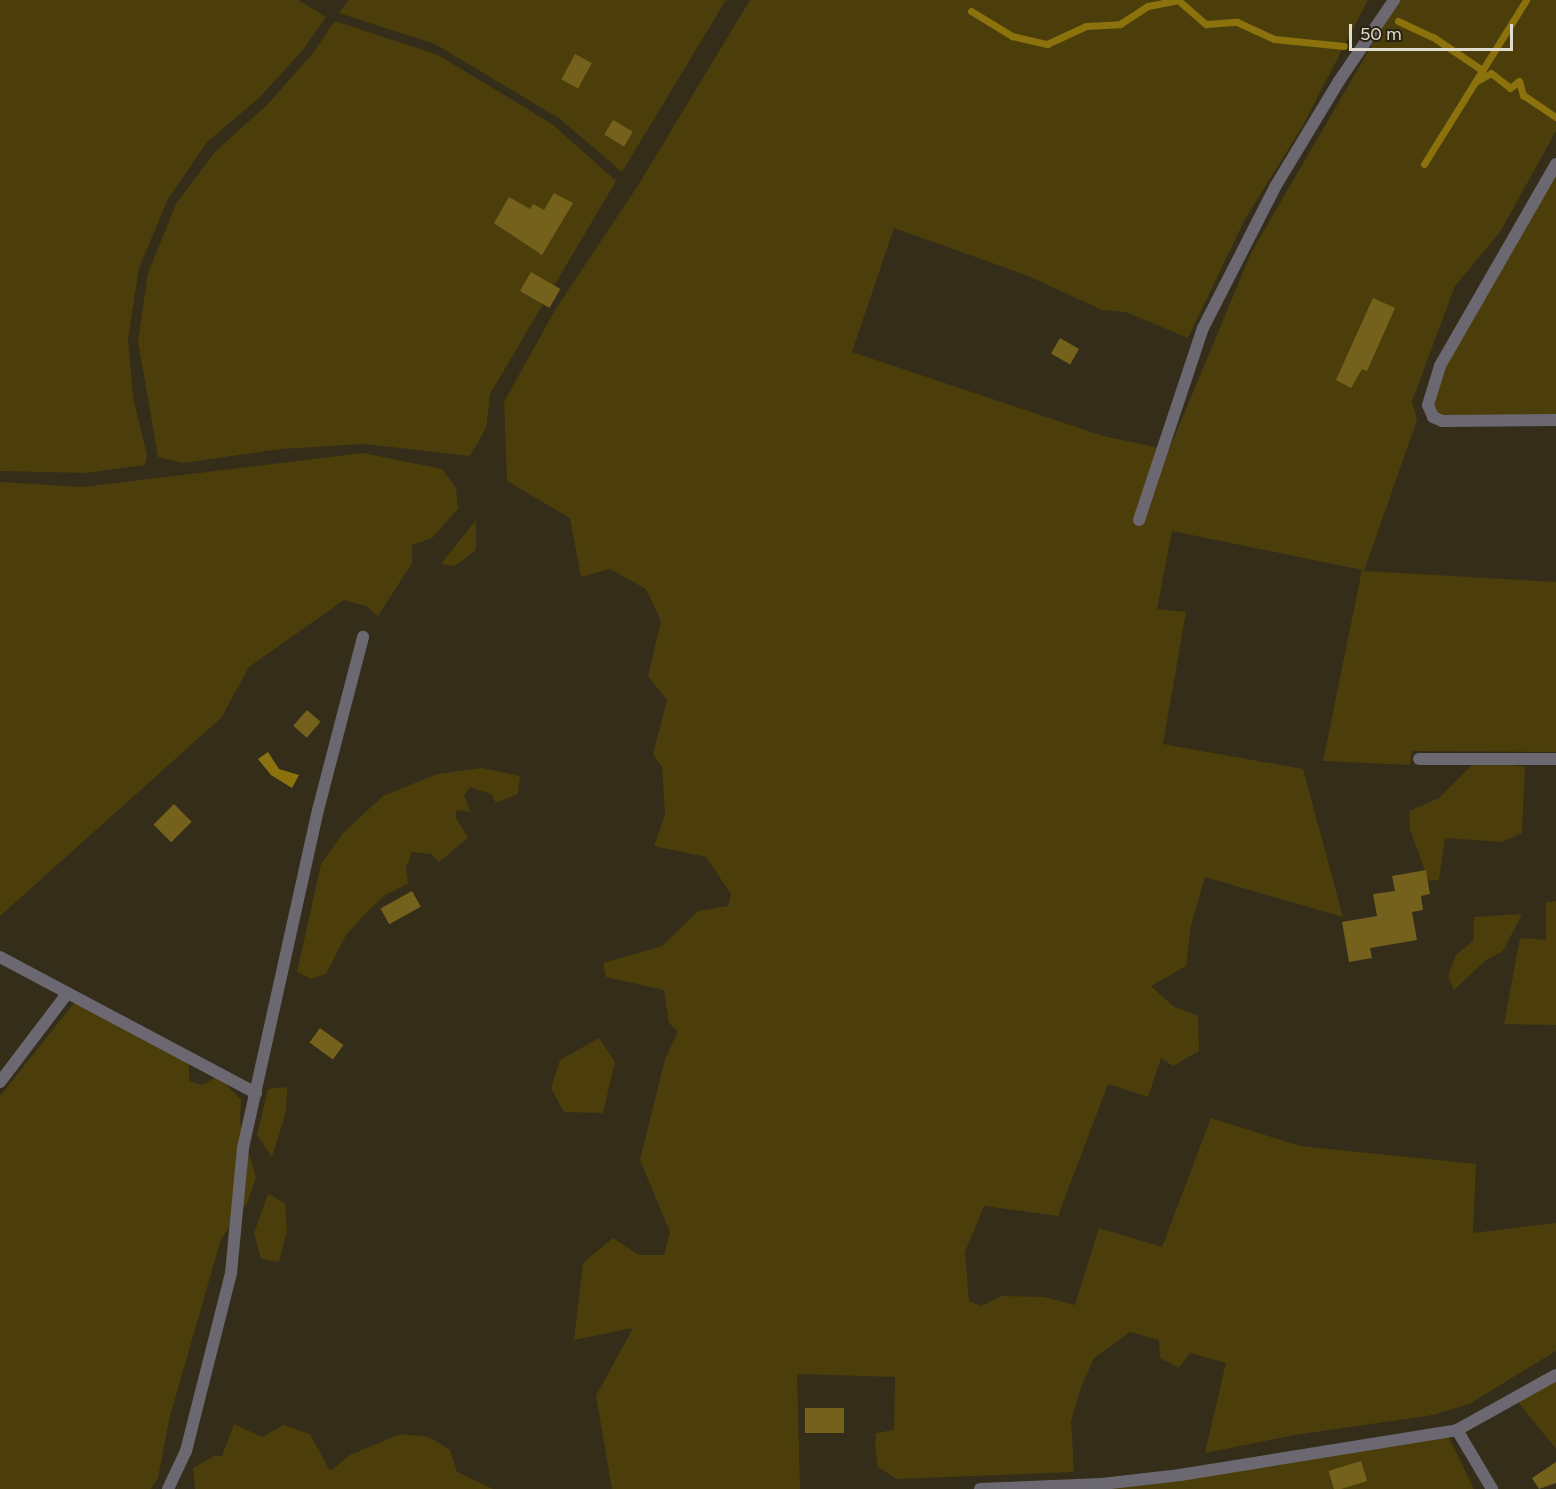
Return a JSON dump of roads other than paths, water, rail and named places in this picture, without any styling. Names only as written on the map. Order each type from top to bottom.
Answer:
[{"type":"street","points":[[1139,520],[1166,430],[1209,318],[1275,187],[1339,81],[1394,0]]},
{"type":"street","points":[[1556,164],[1445,356],[1428,405],[1433,417],[1442,421],[1556,420]]},
{"type":"street","points":[[168,1489],[186,1451],[231,1273],[243,1148],[318,810],[363,637]]},
{"type":"street","points":[[1419,759],[1556,759]]},
{"type":"street","points":[[0,957],[66,995],[256,1093]]},
{"type":"street","points":[[0,1082],[66,995]]},
{"type":"street","points":[[980,1489],[1102,1484],[1180,1475],[1457,1430],[1556,1375]]},
{"type":"street","points":[[1457,1430],[1492,1489]]},
{"type":"waterway","points":[[971,11],[1012,36],[1047,44],[1086,26],[1120,24],[1148,6],[1178,0],[1206,24],[1237,22],[1274,39],[1344,46]]},
{"type":"waterway","points":[[1424,164],[1526,0]]},
{"type":"waterway","points":[[1398,21],[1433,37],[1482,70]]},
{"type":"waterway","points":[[1475,82],[1491,73],[1510,88],[1519,81],[1523,95],[1556,117]]}]
